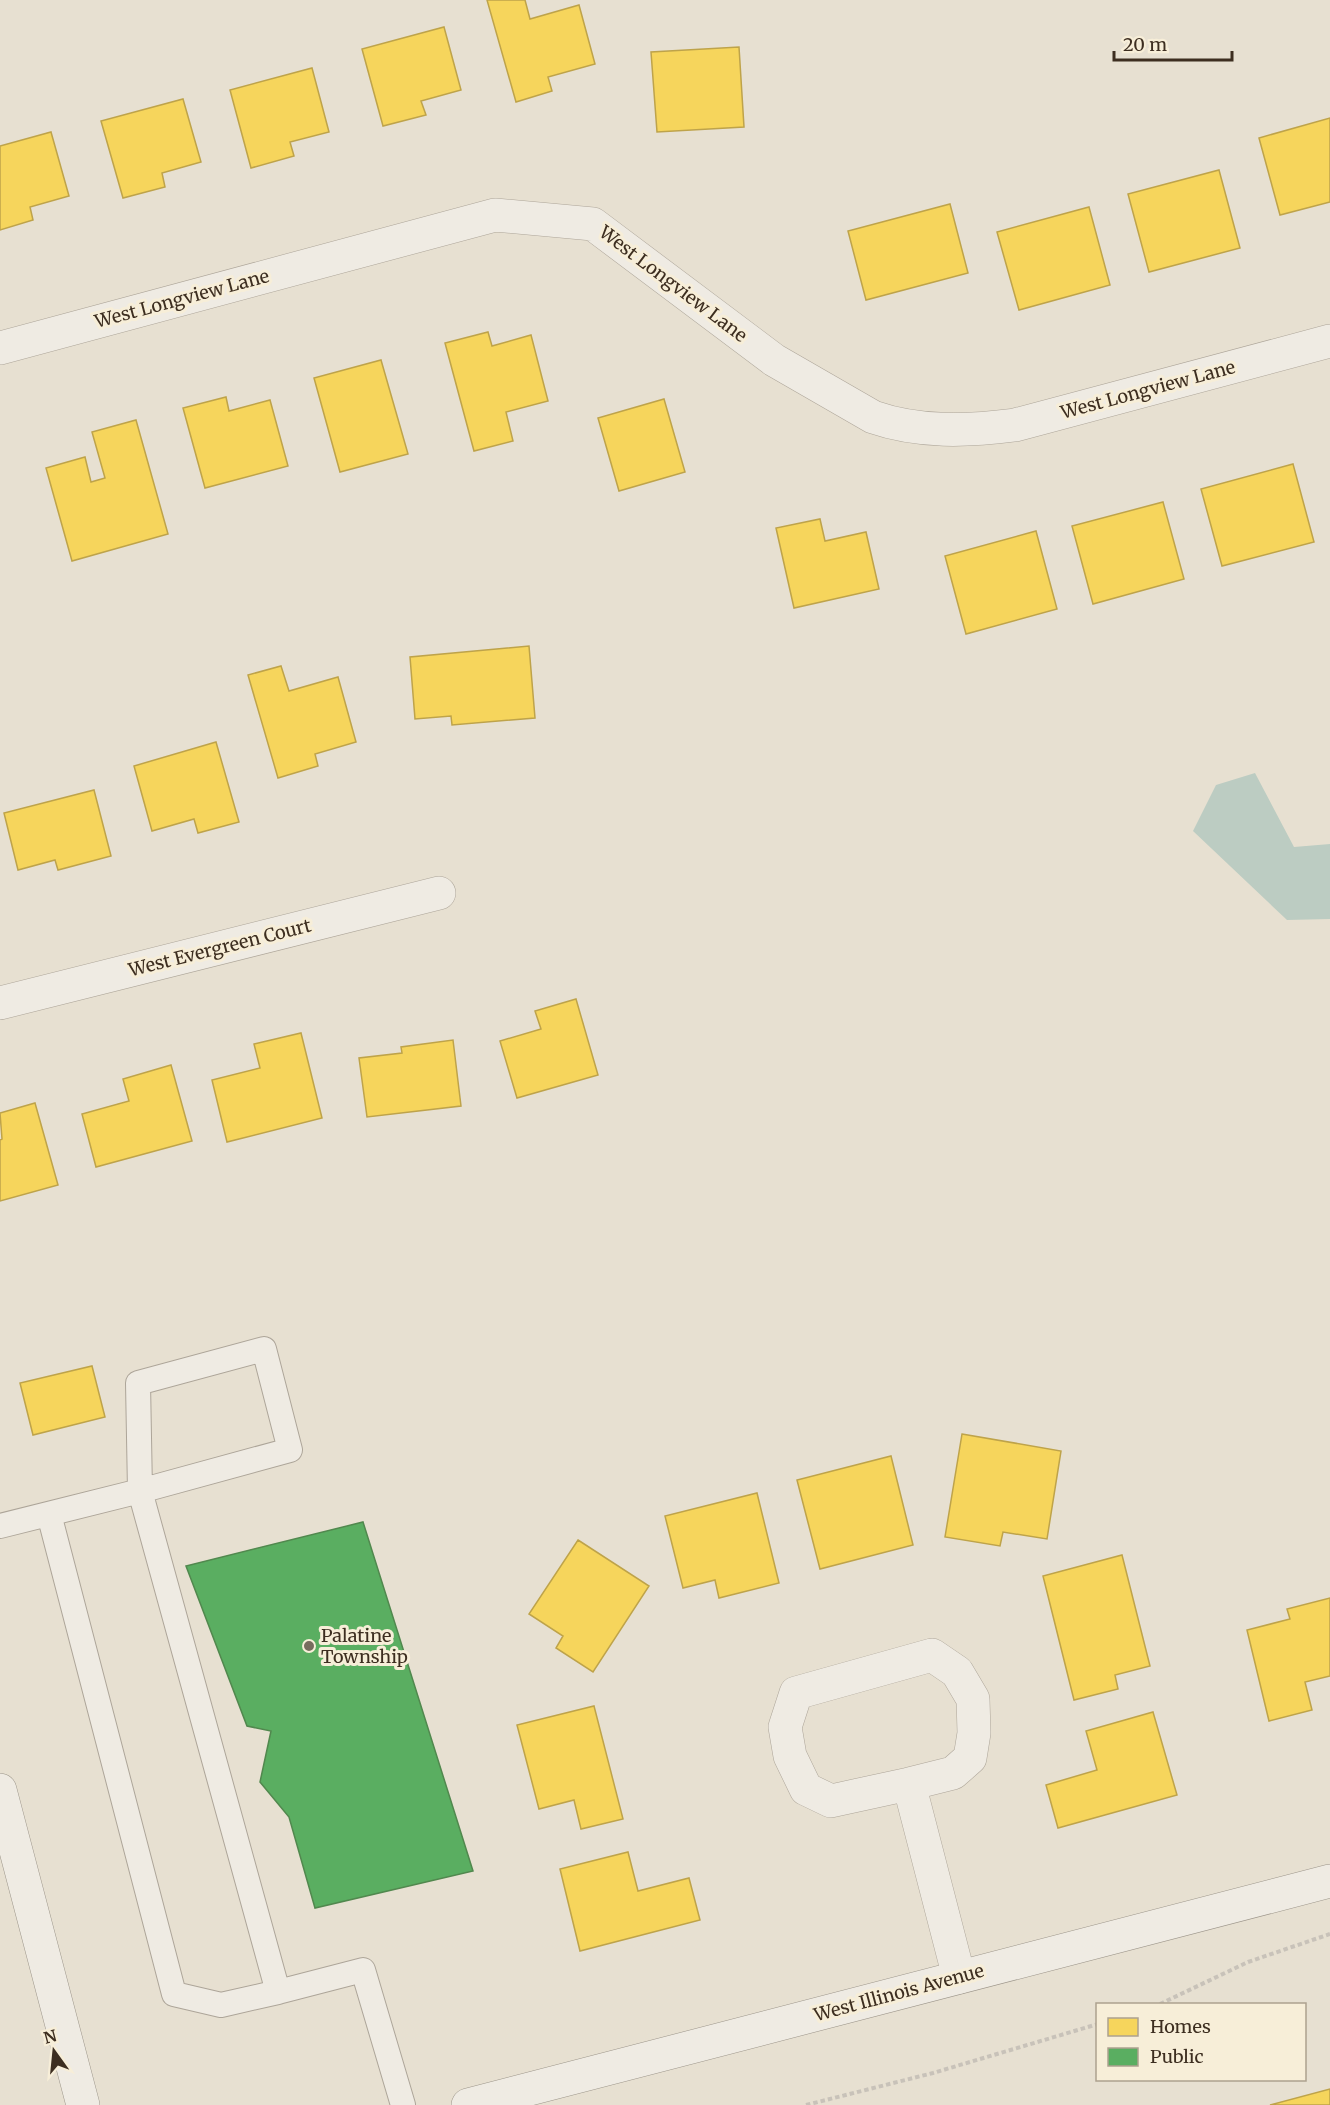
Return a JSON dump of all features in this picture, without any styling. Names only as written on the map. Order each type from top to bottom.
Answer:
[{"type":"street","name":"West Longview Lane","points":[[0,348],[495,214],[593,224],[774,360],[873,417],[927,429],[977,430],[1015,425],[1330,341]]},
{"type":"street","name":"West Evergreen Court","points":[[0,1003],[439,893]]},
{"type":"street","points":[[932,1655],[957,1672],[973,1699],[974,1733],[970,1758],[953,1773],[909,1785],[831,1801],[806,1789],[790,1755],[785,1727],[796,1693],[932,1655]]},
{"type":"street","points":[[909,1785],[959,1977]]},
{"type":"street","points":[[0,1790],[83,2105]]},
{"type":"street","name":"West Illinois Avenue","points":[[468,2105],[1330,1881]]},
{"type":"lane","points":[[0,1526],[140,1491],[290,1450],[264,1349],[138,1383],[140,1491],[278,1992]]},
{"type":"lane","points":[[49,1514],[174,1994],[221,2005],[363,1970],[403,2105]]},
{"type":"path","points":[[1162,2003],[1248,1962],[1330,1934]]},
{"type":"path","points":[[806,2105],[933,2073],[1096,2025]]},
{"type":"shaded area","points":[[1255,773],[1294,847],[1330,844],[1330,919],[1287,920],[1193,831],[1216,785]]},
{"type":"building: Homes","points":[[487,0],[525,0],[530,19],[579,5],[595,64],[548,77],[552,91],[516,102]]},
{"type":"building: Homes","points":[[444,27],[461,90],[421,101],[426,115],[383,126],[362,49]]},
{"type":"building: Homes","points":[[739,47],[744,127],[657,132],[651,52]]},
{"type":"building: Homes","points":[[312,68],[329,132],[290,142],[294,156],[251,168],[230,90]]},
{"type":"building: Homes","points":[[183,99],[201,162],[162,173],[165,187],[123,198],[101,121]]},
{"type":"building: Homes","points":[[1330,118],[1330,202],[1280,215],[1259,138]]},
{"type":"building: Homes","points":[[51,132],[69,196],[30,207],[33,220],[0,230],[0,146]]},
{"type":"building: Homes","points":[[1219,170],[1240,248],[1149,272],[1128,194]]},
{"type":"building: Homes","points":[[950,204],[968,273],[866,300],[848,231]]},
{"type":"building: Homes","points":[[1089,207],[1110,285],[1019,310],[997,232]]},
{"type":"building: Homes","points":[[488,332],[492,346],[531,335],[548,401],[506,412],[513,441],[474,451],[445,343]]},
{"type":"building: Homes","points":[[381,360],[408,454],[340,472],[314,378]]},
{"type":"building: Homes","points":[[226,397],[229,411],[270,400],[288,466],[205,488],[183,408]]},
{"type":"building: Homes","points":[[664,399],[685,472],[619,491],[598,418]]},
{"type":"building: Homes","points":[[136,420],[168,534],[72,561],[46,468],[85,457],[91,482],[105,478],[92,432]]},
{"type":"building: Homes","points":[[1293,464],[1314,542],[1222,566],[1201,489]]},
{"type":"building: Homes","points":[[1163,502],[1184,579],[1093,604],[1072,526]]},
{"type":"building: Homes","points":[[820,519],[825,541],[866,532],[879,589],[794,608],[776,528]]},
{"type":"building: Homes","points":[[1036,531],[1057,609],[966,634],[945,556]]},
{"type":"building: Homes","points":[[529,646],[535,718],[452,725],[451,716],[415,719],[410,657]]},
{"type":"building: Homes","points":[[281,666],[289,691],[338,677],[356,742],[315,754],[318,766],[278,778],[248,675]]},
{"type":"building: Homes","points":[[216,742],[239,822],[198,833],[194,819],[152,831],[134,766]]},
{"type":"building: Homes","points":[[94,790],[111,856],[58,870],[55,860],[18,870],[4,813]]},
{"type":"building: Homes","points":[[576,999],[598,1075],[517,1098],[500,1041],[541,1029],[535,1011]]},
{"type":"building: Homes","points":[[301,1033],[322,1118],[227,1142],[212,1080],[260,1068],[254,1044]]},
{"type":"building: Homes","points":[[453,1040],[461,1106],[367,1117],[359,1058],[402,1053],[401,1047]]},
{"type":"building: Homes","points":[[171,1065],[192,1141],[96,1167],[82,1114],[129,1101],[123,1079]]},
{"type":"building: Homes","points":[[35,1103],[58,1185],[0,1201],[0,1140],[2,1139],[0,1113]]},
{"type":"building: Homes","points":[[92,1366],[105,1417],[33,1435],[20,1383]]},
{"type":"building: Homes","points":[[962,1434],[1061,1451],[1047,1539],[1003,1532],[1000,1546],[945,1537]]},
{"type":"building: Homes","points":[[891,1456],[913,1545],[820,1569],[797,1480]]},
{"type":"building: Homes","points":[[757,1493],[779,1583],[719,1598],[715,1580],[683,1588],[665,1516]]},
{"type":"building: Homes","points":[[578,1540],[649,1586],[593,1672],[556,1648],[563,1636],[529,1614]]},
{"type":"building: Homes","points":[[1122,1555],[1150,1666],[1115,1675],[1118,1689],[1074,1700],[1043,1576]]},
{"type":"building: Homes","points":[[1330,1598],[1330,1676],[1305,1682],[1312,1710],[1269,1721],[1247,1630],[1290,1619],[1287,1609]]},
{"type":"building: Homes","points":[[594,1706],[623,1819],[581,1829],[574,1800],[539,1809],[517,1725]]},
{"type":"building: Homes","points":[[1153,1712],[1177,1795],[1058,1828],[1046,1785],[1097,1770],[1086,1731]]},
{"type":"building: Homes","points":[[628,1852],[638,1891],[689,1878],[700,1920],[580,1951],[560,1869]]},
{"type":"building: Homes","points":[[1330,2089],[1330,2105],[1270,2105]]},
{"type":"building: Public","name":"Palatine Township","points":[[363,1522],[473,1871],[315,1908],[289,1817],[260,1782],[271,1731],[247,1726],[186,1566]]},
{"type":"place","name":"Palatine Township","points":[[309,1646]]}]
